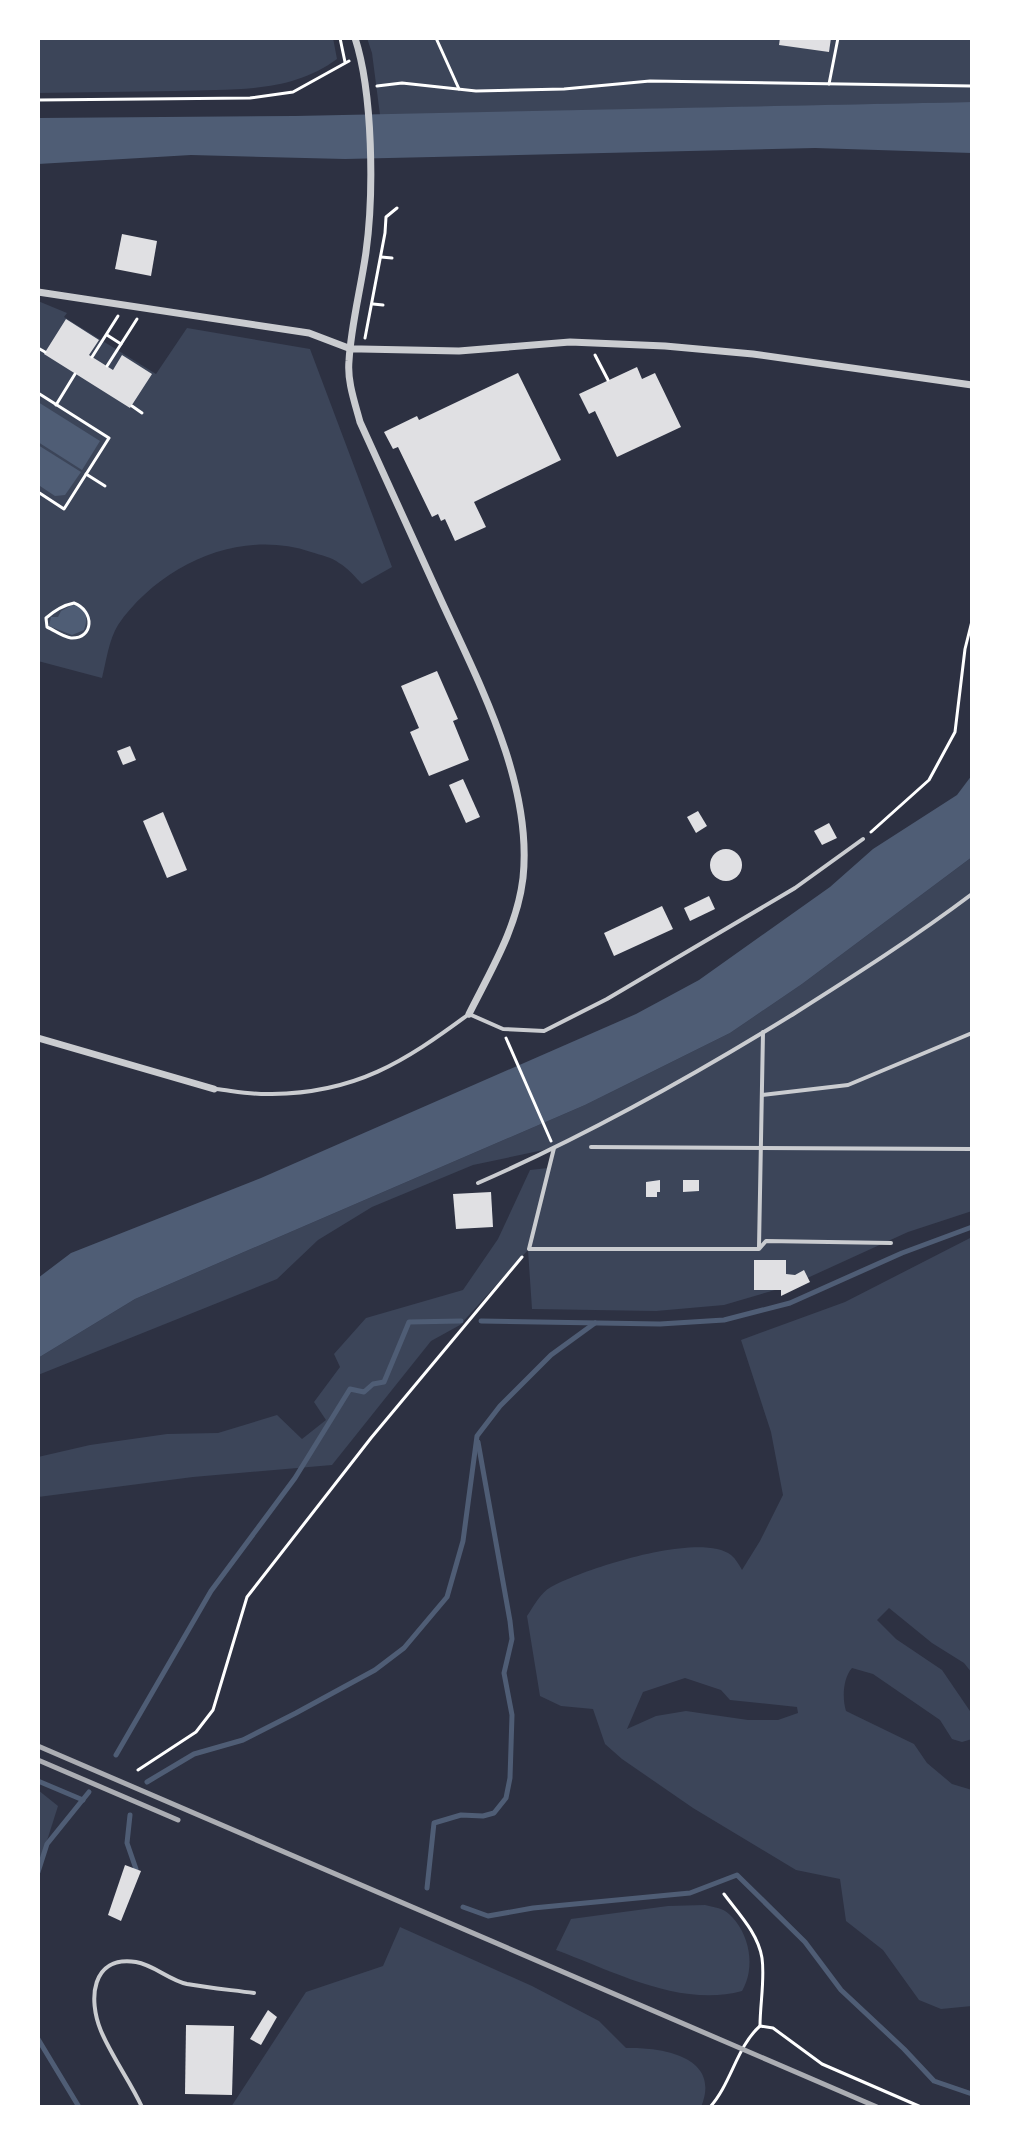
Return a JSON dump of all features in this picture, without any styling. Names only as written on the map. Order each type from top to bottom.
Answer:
[{"type":"street","points":[[355,38],[367,99],[370,189],[366,250],[348,362],[360,422],[485,696],[508,761],[518,803],[523,878],[516,912],[501,953],[469,1014]]},
{"type":"street","points":[[38,292],[309,333],[351,349],[459,351],[591,343],[753,354],[972,385]]},
{"type":"street","points":[[38,1038],[214,1089]]},
{"type":"lane","points":[[214,1089],[270,1095],[330,1089],[386,1070],[419,1051],[469,1014],[503,1029],[544,1031],[607,999],[795,888],[863,839]]},
{"type":"lane","points":[[478,1183],[554,1148],[682,1080],[911,940],[972,894]]},
{"type":"lane","points":[[759,1249],[763,1032]]},
{"type":"lane","points":[[762,1095],[848,1085],[972,1033]]},
{"type":"lane","points":[[591,1147],[972,1149]]},
{"type":"lane","points":[[554,1148],[529,1249],[759,1249],[766,1241],[891,1243]]},
{"type":"lane","points":[[142,2107],[101,2031],[93,1990],[99,1976],[109,1966],[120,1962],[138,1962],[183,1983],[254,1993]]},
{"type":"path","points":[[38,100],[250,98],[293,92],[345,62],[340,38]]},
{"type":"path","points":[[436,38],[447,68],[460,90]]},
{"type":"path","points":[[829,84],[838,38]]},
{"type":"path","points":[[365,87],[402,83],[460,90],[564,89],[650,81],[972,86]]},
{"type":"path","points":[[361,349],[367,333],[386,217],[397,208]]},
{"type":"path","points":[[381,257],[392,258]]},
{"type":"path","points":[[92,357],[120,312]]},
{"type":"path","points":[[107,366],[139,315]]},
{"type":"path","points":[[106,335],[121,344]]},
{"type":"path","points":[[591,343],[591,349],[608,380]]},
{"type":"path","points":[[38,348],[45,352]]},
{"type":"path","points":[[56,405],[75,374]]},
{"type":"path","points":[[38,393],[109,438],[64,509],[38,492]]},
{"type":"path","points":[[132,406],[142,413]]},
{"type":"path","points":[[86,474],[105,486]]},
{"type":"path","points":[[66,604],[83,606],[88,613],[90,622],[81,636],[72,638],[55,630],[47,627],[46,618],[66,604]]},
{"type":"path","points":[[863,839],[929,780],[955,732],[965,649],[972,621]]},
{"type":"path","points":[[511,1051],[551,1141]]},
{"type":"path","points":[[138,1770],[196,1732],[213,1710],[247,1597],[371,1438],[529,1249]]},
{"type":"path","points":[[710,2107],[727,2084],[751,2034],[760,2026],[761,1954],[757,1940],[724,1894]]},
{"type":"path","points":[[760,2026],[773,2028],[822,2064],[921,2107]]},
{"type":"shaded area","points":[[38,38],[333,38],[337,59],[300,78],[259,87],[38,93]]},
{"type":"shaded area","points":[[367,38],[972,38],[972,102],[380,115],[372,53]]},
{"type":"shaded area","points":[[972,102],[972,153],[815,148],[345,159],[191,155],[38,164],[38,118],[295,116]]},
{"type":"shaded area","points":[[38,301],[67,313],[64,317],[156,374],[187,328],[310,349],[392,567],[362,584],[336,561],[311,552],[284,546],[256,545],[229,549],[179,569],[135,604],[115,631],[102,678],[38,661]]},
{"type":"shaded area","points":[[38,402],[100,441],[82,470],[38,442]]},
{"type":"shaded area","points":[[38,445],[81,472],[65,495],[55,496],[40,486]]},
{"type":"shaded area","points":[[72,605],[85,613],[84,630],[72,635],[49,626],[51,617],[58,617],[61,611]]},
{"type":"shaded area","points":[[972,775],[972,857],[802,984],[730,1033],[585,1105],[135,1299],[38,1358],[38,1278],[71,1253],[261,1178],[636,1014],[699,980],[830,887],[873,849],[957,795]]},
{"type":"shaded area","points":[[972,857],[972,1211],[908,1232],[792,1285],[724,1305],[656,1311],[532,1309],[528,1250],[460,1325],[431,1341],[332,1465],[193,1477],[38,1497],[38,1457],[90,1445],[167,1434],[218,1433],[277,1415],[302,1439],[326,1420],[314,1402],[340,1367],[334,1354],[366,1318],[463,1290],[498,1239],[530,1170],[548,1168],[553,1148],[473,1165],[372,1207],[318,1240],[277,1279],[38,1375],[38,1358],[135,1299],[585,1105],[730,1033],[802,984]]},
{"type":"shaded area","points":[[972,1237],[972,1673],[964,1663],[932,1643],[889,1608],[877,1620],[896,1639],[942,1670],[972,1714],[972,1739],[962,1742],[952,1739],[940,1720],[873,1674],[852,1668],[844,1694],[846,1711],[914,1744],[927,1763],[952,1784],[972,1790],[972,2006],[941,2009],[919,2000],[883,1950],[846,1921],[840,1879],[796,1870],[693,1808],[605,1744],[593,1709],[561,1706],[540,1696],[527,1616],[540,1596],[551,1587],[641,1555],[694,1547],[715,1549],[731,1555],[742,1570],[783,1495],[771,1432],[741,1340],[845,1302]],"holes":[[[685,1678],[721,1690],[730,1700],[797,1707],[798,1713],[778,1720],[748,1720],[686,1711],[656,1716],[627,1729],[643,1692]]]},
{"type":"shaded area","points":[[38,1790],[58,1806],[38,1869]]},
{"type":"shaded area","points":[[705,1905],[727,1912],[742,1931],[750,1962],[742,1991],[695,1995],[671,1991],[624,1977],[556,1950],[571,1919],[668,1906]]},
{"type":"shaded area","points":[[400,1927],[532,1986],[599,2021],[626,2048],[656,2050],[685,2058],[696,2066],[703,2077],[705,2090],[701,2107],[231,2107],[306,1992],[383,1966]]},
{"type":"building","points":[[780,38],[831,38],[829,52],[779,45]]},
{"type":"building","points":[[122,234],[157,241],[151,276],[115,269]]},
{"type":"building","points":[[66,319],[99,340],[89,355],[113,370],[122,355],[152,374],[130,408],[44,354]]},
{"type":"building","points":[[637,367],[642,379],[655,373],[681,427],[617,457],[595,411],[589,414],[579,394]]},
{"type":"building","points":[[518,373],[561,460],[474,502],[486,527],[455,541],[445,519],[441,521],[438,514],[432,517],[398,447],[393,449],[384,432],[417,416],[419,420]]},
{"type":"building","points":[[437,671],[458,719],[453,721],[469,760],[429,776],[410,732],[419,728],[401,686]]},
{"type":"building","points":[[130,746],[136,760],[123,765],[117,751]]},
{"type":"building","points":[[463,779],[480,817],[466,823],[449,785]]},
{"type":"building","points":[[698,811],[707,826],[696,833],[687,817]]},
{"type":"building","points":[[163,812],[187,870],[167,878],[143,821]]},
{"type":"building","points":[[829,823],[837,838],[822,845],[814,831]]},
{"type":"building","points":[[726,849],[737,854],[742,865],[737,876],[726,881],[715,876],[710,865],[715,854]]},
{"type":"building","points":[[709,896],[715,909],[690,921],[684,908]]},
{"type":"building","points":[[662,906],[673,929],[614,956],[604,933]]},
{"type":"building","points":[[660,1180],[657,1197],[646,1197],[646,1182]]},
{"type":"building","points":[[683,1180],[699,1180],[699,1191],[683,1192]]},
{"type":"building","points":[[491,1192],[493,1227],[456,1229],[453,1194]]},
{"type":"building","points":[[754,1260],[786,1260],[786,1274],[795,1275],[804,1270],[810,1282],[781,1296],[781,1290],[754,1290]]},
{"type":"building","points":[[125,1865],[141,1871],[121,1921],[108,1915]]},
{"type":"building","points":[[268,2010],[277,2017],[261,2045],[250,2039]]},
{"type":"building","points":[[186,2025],[234,2026],[232,2095],[185,2094]]},
{"type":"waterway","points":[[481,1321],[660,1324],[724,1320],[790,1303],[902,1253],[972,1227]]},
{"type":"waterway","points":[[116,1755],[211,1591],[295,1478],[350,1389],[364,1392],[373,1384],[384,1382],[409,1322],[461,1321]]},
{"type":"waterway","points":[[147,1782],[194,1754],[243,1740],[296,1713],[375,1670],[404,1648],[447,1597],[463,1541],[477,1436],[500,1406],[551,1355],[595,1323]]},
{"type":"waterway","points":[[427,1888],[434,1823],[461,1815],[494,1813],[506,1798],[510,1778],[512,1715],[504,1673],[512,1639],[478,1442]]},
{"type":"waterway","points":[[38,1781],[83,1800]]},
{"type":"waterway","points":[[38,1872],[47,1844],[89,1792]]},
{"type":"waterway","points":[[130,1815],[127,1843],[136,1869]]},
{"type":"waterway","points":[[463,1907],[488,1916],[533,1908],[690,1893],[737,1875],[805,1942],[841,1990],[934,2081],[972,2094]]},
{"type":"waterway","points":[[38,2039],[79,2107]]},
{"type":"railway","points":[[38,1746],[877,2107]]},
{"type":"railway","points":[[38,1760],[178,1820]]}]
